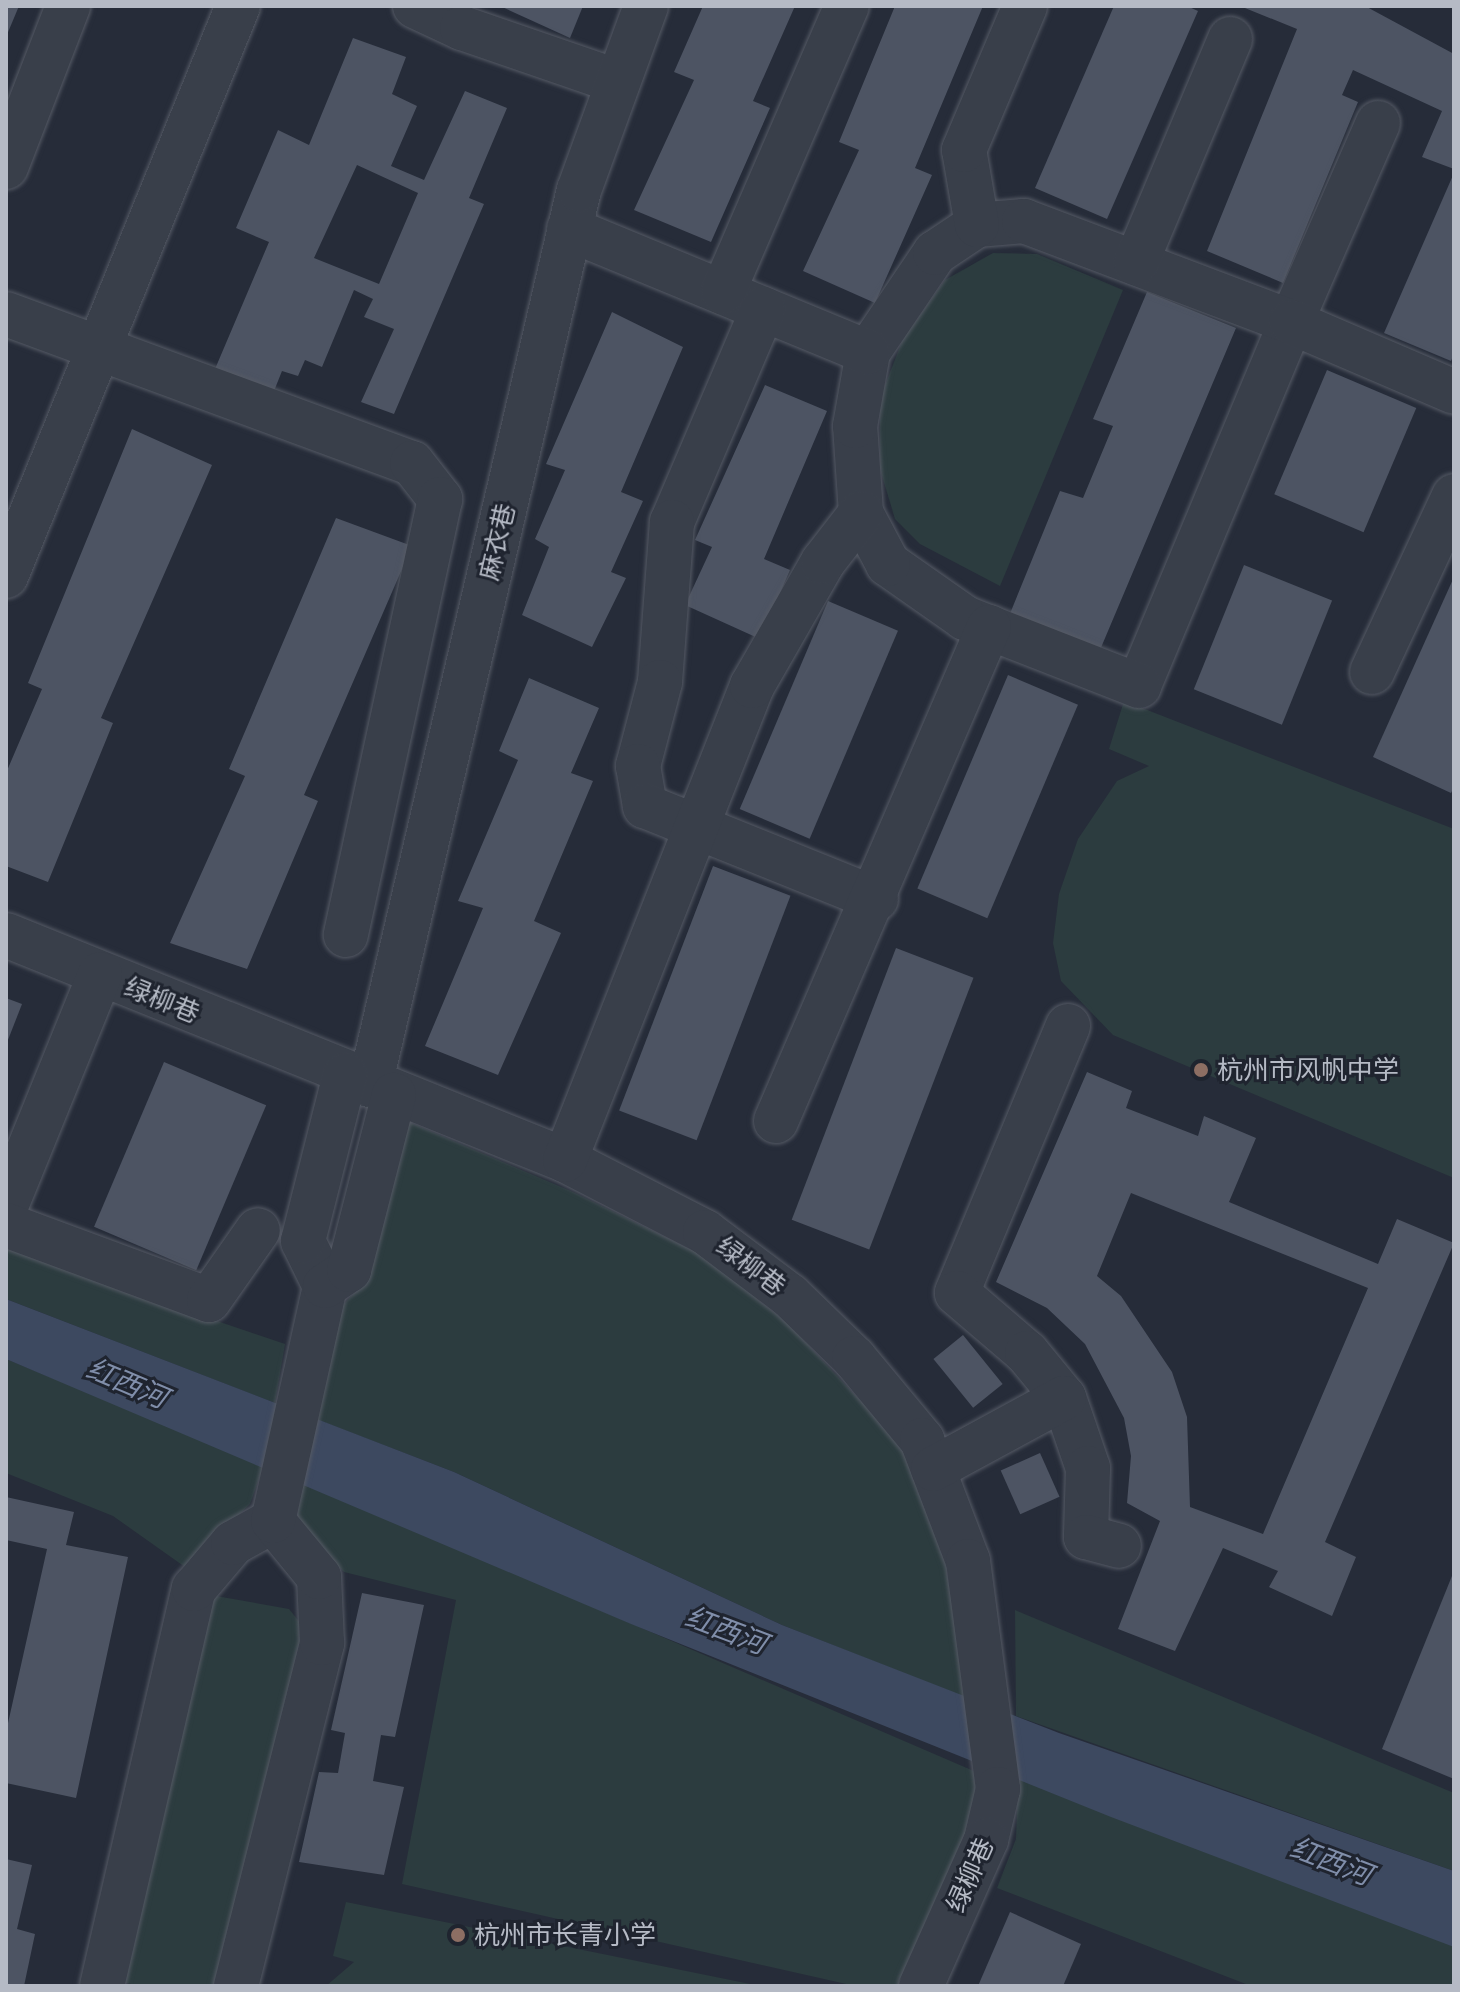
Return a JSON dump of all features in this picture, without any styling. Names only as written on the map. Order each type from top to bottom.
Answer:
[{"type":"street","points":[[6,167],[68,6]]},
{"type":"street","points":[[6,576],[238,6]]},
{"type":"street","points":[[415,6],[462,28],[616,81]]},
{"type":"street","name":"麻衣巷","points":[[277,1500],[325,1286],[349,1270],[370,1085],[569,229],[616,81],[646,6]]},
{"type":"street","points":[[723,292],[847,6]]},
{"type":"street","points":[[977,225],[964,150],[1025,6]]},
{"type":"street","points":[[1136,263],[1230,39]]},
{"type":"street","points":[[1378,123],[1291,322],[1139,686],[965,618],[888,564],[861,513],[855,426],[868,352],[935,253],[977,225],[1024,221],[1291,322],[1454,392]]},
{"type":"street","points":[[569,229],[868,352]]},
{"type":"street","points":[[763,309],[672,522],[660,682],[638,766],[645,806],[695,830],[876,899]]},
{"type":"street","points":[[6,314],[412,463],[440,499],[346,935]]},
{"type":"street","points":[[1372,672],[1454,496]]},
{"type":"street","points":[[565,1160],[752,686],[823,562],[861,513]]},
{"type":"street","points":[[776,1121],[876,899],[989,627]]},
{"type":"street","name":"绿柳巷","points":[[6,935],[370,1085],[565,1160],[705,1232],[790,1296],[854,1358],[912,1428],[933,1469],[968,1561],[998,1789],[986,1840],[921,1986]]},
{"type":"street","points":[[6,1206],[100,974]]},
{"type":"street","points":[[1068,1026],[957,1293],[1027,1353],[1064,1398],[1088,1468],[1086,1537],[1119,1546]]},
{"type":"street","points":[[6,1225],[209,1300],[258,1230]]},
{"type":"street","points":[[933,1469],[1064,1398]]},
{"type":"street","points":[[102,1986],[194,1589],[233,1543],[277,1500],[319,1577],[322,1643],[236,1986]]},
{"type":"shaded area","points":[[993,253],[1037,254],[1123,290],[1000,586],[920,544],[895,519],[880,469],[880,398],[903,339],[945,280]]},
{"type":"shaded area","points":[[1124,701],[1454,829],[1454,1178],[1113,1035],[1061,981],[1053,943],[1059,894],[1078,839],[1117,781],[1149,766],[1109,749]]},
{"type":"shaded area","points":[[409,1122],[573,1192],[704,1256],[787,1323],[906,1449],[945,1561],[967,1698],[782,1625],[454,1472],[313,1418],[341,1307],[367,1280]]},
{"type":"shaded area","points":[[6,1249],[285,1344],[275,1403],[6,1299]]},
{"type":"shaded area","points":[[6,1359],[264,1465],[250,1504],[185,1567],[113,1516],[6,1473]]},
{"type":"shaded area","points":[[300,1481],[983,1775],[992,1793],[907,1986],[855,1986],[402,1884],[456,1600],[344,1572],[297,1526]]},
{"type":"shaded area","points":[[216,1596],[289,1609],[306,1630],[236,1986],[140,1986],[104,1978],[176,1655]]},
{"type":"shaded area","points":[[1015,1610],[1454,1793],[1454,1871],[1016,1716]]},
{"type":"shaded area","points":[[1018,1779],[1454,1946],[1454,1986],[1251,1986],[997,1888],[1016,1839]]},
{"type":"shaded area","points":[[346,1902],[760,1986],[326,1986],[354,1962],[333,1956]]},
{"type":"water","name":"红西河","points":[[6,1299],[454,1472],[782,1625],[1059,1733],[1454,1871],[1454,1947],[1111,1817],[631,1624],[6,1359]]},
{"type":"building","points":[[6,6],[19,6],[6,37]]},
{"type":"building","points":[[500,6],[583,6],[570,38]]},
{"type":"building","points":[[703,6],[795,6],[753,101],[770,108],[711,242],[634,210],[694,80],[674,72]]},
{"type":"building","points":[[895,6],[983,6],[915,168],[932,175],[875,303],[803,271],[859,150],[839,142]]},
{"type":"building","points":[[1114,6],[1187,6],[1198,11],[1107,219],[1035,188]]},
{"type":"building","points":[[1240,6],[1365,6],[1454,54],[1454,169],[1422,157],[1442,111],[1353,70],[1342,95],[1358,102],[1283,283],[1207,251],[1297,29]]},
{"type":"building","points":[[353,38],[406,57],[392,94],[417,106],[391,166],[424,180],[465,91],[507,108],[469,198],[484,204],[394,414],[361,402],[394,329],[364,317],[373,299],[354,290],[322,367],[305,360],[298,376],[282,371],[274,391],[215,369],[269,242],[236,228],[278,130],[309,145]],"holes":[[[357,165],[418,193],[379,284],[314,258]]]},
{"type":"building","points":[[1454,173],[1454,354],[1451,361],[1384,333]]},
{"type":"building","points":[[1147,292],[1236,328],[1100,650],[1009,616],[1060,491],[1083,498],[1113,426],[1093,419]]},
{"type":"building","points":[[612,312],[683,347],[621,492],[643,501],[611,572],[626,578],[592,647],[522,615],[549,547],[535,539],[565,470],[546,464]]},
{"type":"building","points":[[1327,370],[1416,408],[1364,532],[1274,494]]},
{"type":"building","points":[[765,385],[827,411],[764,559],[790,570],[760,639],[685,605],[712,547],[695,540]]},
{"type":"building","points":[[132,429],[212,465],[101,718],[113,723],[48,882],[6,866],[6,773],[42,689],[28,683]]},
{"type":"building","points":[[336,518],[412,546],[304,795],[318,801],[247,969],[170,943],[245,776],[229,769]]},
{"type":"building","points":[[1244,565],[1332,601],[1282,725],[1194,689]]},
{"type":"building","points":[[1454,577],[1454,787],[1451,793],[1373,757]]},
{"type":"building","points":[[828,601],[898,631],[810,839],[740,809]]},
{"type":"building","points":[[1008,675],[1078,705],[987,918],[917,889]]},
{"type":"building","points":[[529,678],[599,708],[571,773],[593,781],[534,921],[561,933],[498,1075],[425,1046],[483,908],[458,901],[518,760],[499,751]]},
{"type":"building","points":[[713,866],[790,896],[697,1140],[619,1111]]},
{"type":"building","points":[[896,948],[973,978],[869,1249],[792,1220]]},
{"type":"building","points":[[6,998],[22,1004],[6,1045]]},
{"type":"building","points":[[164,1062],[266,1105],[196,1270],[94,1227]]},
{"type":"building","points":[[1087,1072],[1132,1091],[1126,1108],[1198,1136],[1204,1116],[1256,1138],[1229,1202],[1378,1264],[1397,1219],[1454,1243],[1325,1542],[1356,1557],[1332,1616],[1269,1587],[1278,1571],[1223,1548],[1175,1651],[1118,1629],[1160,1521],[1127,1503],[1131,1456],[1124,1418],[1085,1344],[1047,1308],[996,1282]],"holes":[[[1131,1193],[1368,1288],[1263,1534],[1190,1507],[1187,1417],[1172,1372],[1121,1296],[1097,1276]]]},
{"type":"building","points":[[963,1335],[1003,1384],[973,1408],[933,1359]]},
{"type":"building","points":[[1040,1453],[1060,1497],[1020,1514],[1001,1470]]},
{"type":"building","points":[[6,1497],[74,1512],[66,1545],[128,1557],[76,1798],[6,1783],[6,1732],[47,1549],[6,1540]]},
{"type":"building","points":[[1454,1571],[1454,1779],[1382,1749]]},
{"type":"building","points":[[362,1593],[424,1605],[395,1737],[381,1735],[373,1781],[404,1787],[384,1875],[299,1862],[319,1772],[338,1773],[345,1733],[331,1730]]},
{"type":"building","points":[[6,1859],[32,1865],[17,1929],[35,1934],[24,1986],[6,1986]]},
{"type":"building","points":[[1010,1912],[1081,1944],[1063,1986],[978,1986]]},
{"type":"place","name":"杭州市风帆中学","points":[[1201,1070]]},
{"type":"place","name":"杭州市长青小学","points":[[458,1935]]}]
